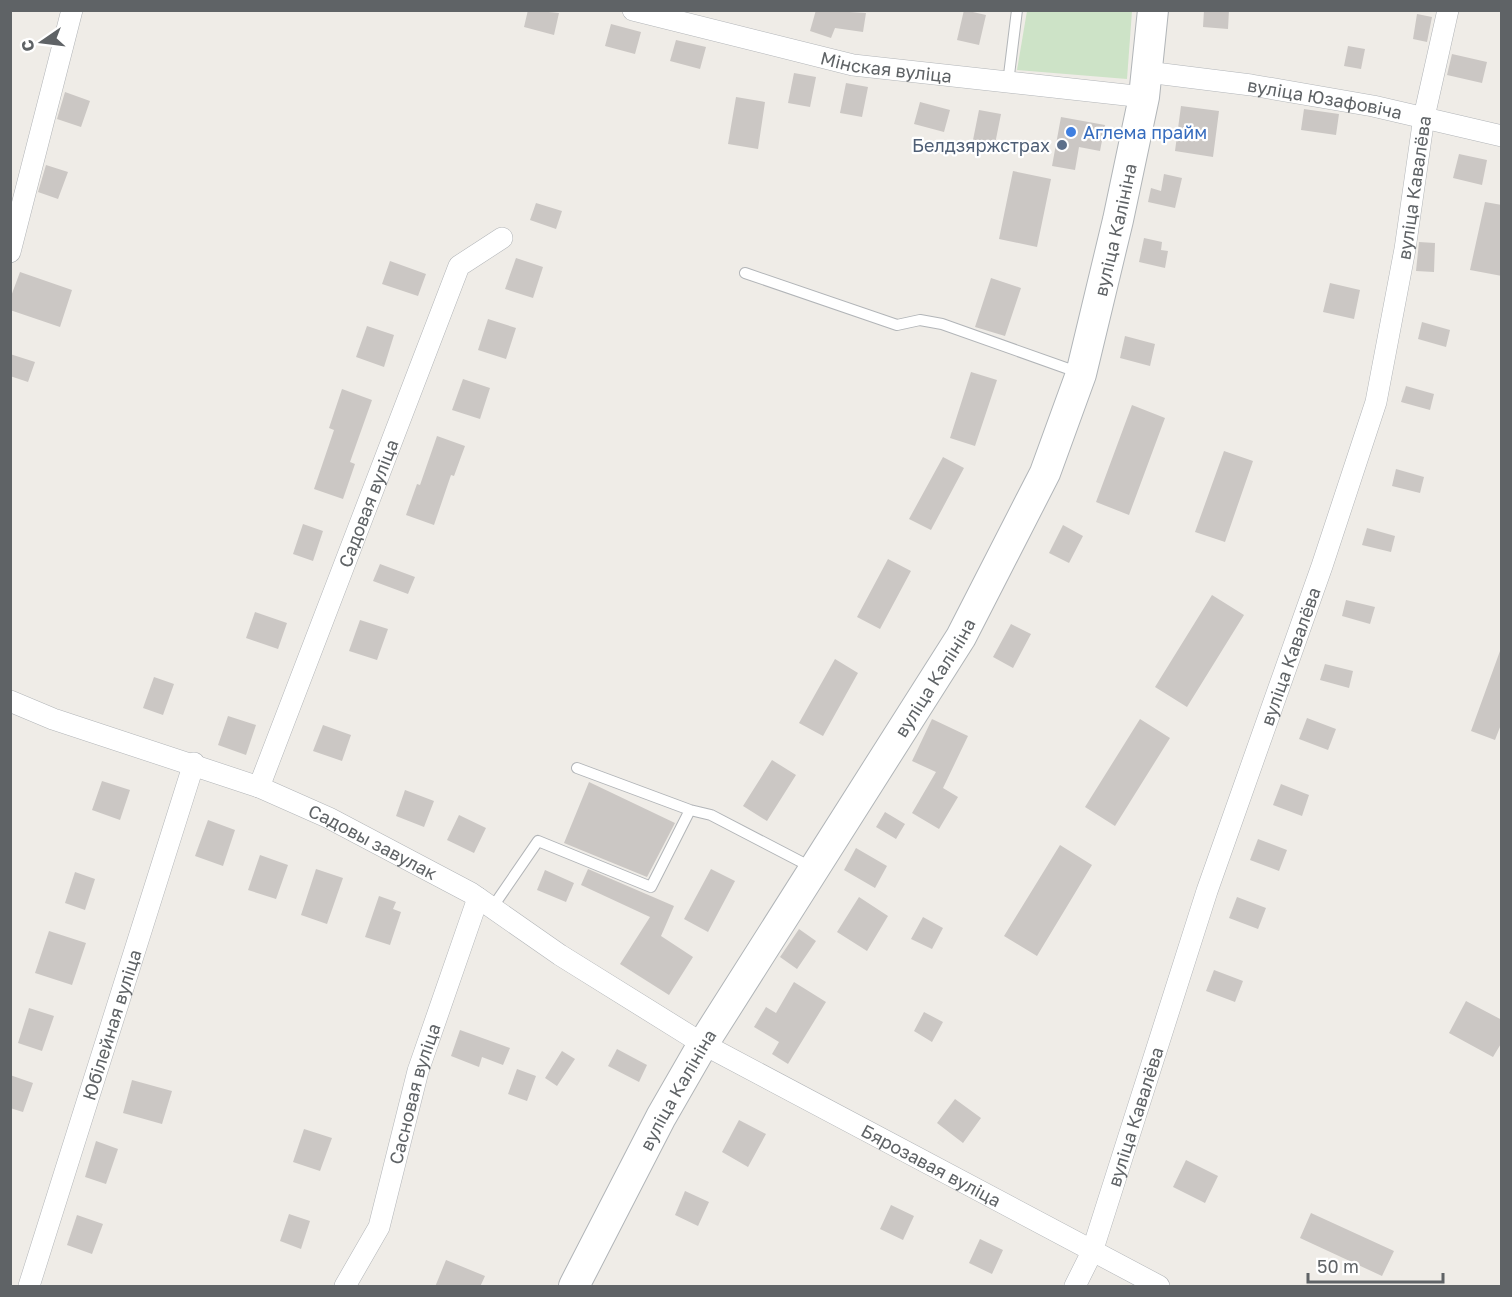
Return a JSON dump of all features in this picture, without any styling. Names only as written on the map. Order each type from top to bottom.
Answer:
[{"type":"street","points":[[10,252],[72,10]]},
{"type":"street","name":"Мінская вуліца","points":[[633,10],[853,65],[1008,83],[1145,84]]},
{"type":"street","name":"вуліца Калініна","points":[[574,1287],[661,1117],[703,1044],[961,637],[1045,473],[1081,374],[1118,220],[1145,84],[1153,10]]},
{"type":"street","name":"вуліца Кавалёва","points":[[1075,1287],[1092,1252],[1207,891],[1324,558],[1376,402],[1405,249],[1424,117],[1448,10]]},
{"type":"street","name":"вуліца Юзафовіча","points":[[1145,84],[1262,87],[1373,105],[1502,136]]},
{"type":"street","name":"Садовая вуліца","points":[[259,787],[459,266],[502,238]]},
{"type":"street","name":"Садовы завулак","points":[[10,701],[53,719],[194,763],[259,787],[329,818],[485,903],[560,955],[703,1044]]},
{"type":"street","name":"Юбілейная вуліца","points":[[28,1287],[194,763]]},
{"type":"street","name":"Сасновая вуліца","points":[[345,1287],[379,1227],[418,1071],[485,903]]},
{"type":"street","name":"Бярозавая вуліца","points":[[703,1044],[1159,1287]]},
{"type":"lane","points":[[1008,83],[1017,10]]},
{"type":"lane","points":[[745,273],[897,325],[920,320],[942,324],[1081,374]]},
{"type":"lane","points":[[577,768],[711,816],[814,868]]},
{"type":"lane","points":[[485,903],[538,841],[651,887],[690,810]]},
{"type":"green space","points":[[1027,11],[1132,11],[1127,79],[1017,70]]},
{"type":"building","points":[[528,10],[559,13],[554,35],[524,27]]},
{"type":"building","points":[[816,10],[866,13],[863,32],[835,28],[831,38],[810,31]]},
{"type":"building","points":[[964,10],[986,15],[979,45],[957,40]]},
{"type":"building","points":[[1204,10],[1229,10],[1228,29],[1203,27]]},
{"type":"building","points":[[1417,14],[1432,17],[1427,42],[1413,39]]},
{"type":"building","points":[[611,24],[641,32],[635,54],[605,46]]},
{"type":"building","points":[[676,40],[706,47],[700,69],[670,61]]},
{"type":"building","points":[[1348,46],[1365,49],[1361,69],[1344,66]]},
{"type":"building","points":[[1452,54],[1487,62],[1482,83],[1447,75]]},
{"type":"building","points":[[794,73],[816,77],[810,107],[788,103]]},
{"type":"building","points":[[846,83],[868,87],[862,117],[840,113]]},
{"type":"building","points":[[65,92],[90,101],[81,127],[57,119]]},
{"type":"building","points":[[736,97],[765,102],[758,149],[728,144]]},
{"type":"building","points":[[920,102],[950,110],[944,132],[914,124]]},
{"type":"building","points":[[1181,106],[1219,111],[1213,157],[1175,151]]},
{"type":"building","points":[[1304,109],[1339,114],[1336,135],[1301,130]]},
{"type":"building","points":[[979,110],[1001,114],[995,144],[973,140]]},
{"type":"building","points":[[1061,117],[1105,125],[1100,151],[1079,147],[1075,170],[1052,166]]},
{"type":"building","points":[[1459,154],[1487,160],[1482,185],[1453,178]]},
{"type":"building","points":[[46,165],[68,172],[58,199],[38,192]]},
{"type":"building","points":[[1013,171],[1051,179],[1037,247],[999,239]]},
{"type":"building","points":[[1164,174],[1182,178],[1175,208],[1148,202],[1151,188],[1161,191]]},
{"type":"building","points":[[1485,202],[1502,205],[1502,276],[1470,270]]},
{"type":"building","points":[[536,203],[562,211],[556,229],[530,220]]},
{"type":"building","points":[[1144,238],[1162,242],[1161,250],[1168,251],[1165,268],[1139,262]]},
{"type":"building","points":[[1419,242],[1435,243],[1434,272],[1416,271]]},
{"type":"building","points":[[516,258],[543,267],[533,298],[505,289]]},
{"type":"building","points":[[390,261],[426,274],[418,296],[382,284]]},
{"type":"building","points":[[20,272],[72,290],[60,327],[10,310],[10,299]]},
{"type":"building","points":[[991,278],[1021,288],[1005,336],[975,327]]},
{"type":"building","points":[[1330,283],[1360,290],[1354,319],[1323,312]]},
{"type":"building","points":[[488,319],[516,328],[506,359],[478,350]]},
{"type":"building","points":[[1422,322],[1450,330],[1446,347],[1418,339]]},
{"type":"building","points":[[367,326],[394,335],[384,367],[356,357]]},
{"type":"building","points":[[1125,336],[1155,344],[1150,366],[1120,358]]},
{"type":"building","points":[[10,354],[35,362],[28,382],[10,376]]},
{"type":"building","points":[[971,372],[997,380],[975,446],[950,438]]},
{"type":"building","points":[[463,379],[490,388],[480,419],[452,410]]},
{"type":"building","points":[[1406,386],[1434,394],[1430,410],[1401,402]]},
{"type":"building","points":[[342,389],[372,400],[350,462],[355,464],[343,499],[314,489],[334,430],[329,428]]},
{"type":"building","points":[[1132,405],[1165,418],[1129,515],[1096,502]]},
{"type":"building","points":[[437,436],[465,446],[454,476],[451,475],[434,525],[406,515],[417,484],[420,485]]},
{"type":"building","points":[[1224,451],[1253,461],[1225,542],[1195,532]]},
{"type":"building","points":[[943,457],[964,468],[931,530],[909,519]]},
{"type":"building","points":[[1396,469],[1424,477],[1420,493],[1392,486]]},
{"type":"building","points":[[303,524],[323,531],[313,561],[293,554]]},
{"type":"building","points":[[1063,525],[1083,536],[1069,563],[1049,553]]},
{"type":"building","points":[[1367,528],[1395,536],[1391,552],[1362,545]]},
{"type":"building","points":[[888,559],[911,571],[880,629],[857,617]]},
{"type":"building","points":[[380,564],[415,577],[408,594],[373,581]]},
{"type":"building","points":[[1212,595],[1244,615],[1187,707],[1155,687]]},
{"type":"building","points":[[1346,600],[1375,607],[1370,624],[1342,616]]},
{"type":"building","points":[[255,612],[287,623],[278,649],[246,638]]},
{"type":"building","points":[[360,620],[388,629],[377,660],[349,651]]},
{"type":"building","points":[[1011,624],[1031,634],[1013,668],[993,657]]},
{"type":"building","points":[[1500,651],[1502,722],[1495,740],[1471,731]]},
{"type":"building","points":[[835,659],[858,673],[823,736],[799,723]]},
{"type":"building","points":[[1325,664],[1353,671],[1349,688],[1320,680]]},
{"type":"building","points":[[154,677],[174,684],[163,715],[143,708]]},
{"type":"building","points":[[228,716],[256,725],[246,755],[218,745]]},
{"type":"building","points":[[1307,718],[1336,729],[1328,750],[1299,739]]},
{"type":"building","points":[[932,719],[968,736],[943,788],[958,797],[939,829],[912,813],[936,772],[912,761]]},
{"type":"building","points":[[1140,719],[1170,738],[1115,826],[1085,807]]},
{"type":"building","points":[[323,725],[351,735],[342,761],[313,751]]},
{"type":"building","points":[[772,760],[796,775],[767,821],[743,806]]},
{"type":"building","points":[[102,781],[130,790],[120,820],[92,810]]},
{"type":"building","points":[[589,782],[675,823],[647,877],[564,843]]},
{"type":"building","points":[[1281,784],[1309,795],[1302,816],[1273,805]]},
{"type":"building","points":[[405,790],[434,801],[424,827],[396,816]]},
{"type":"building","points":[[885,812],[905,824],[896,839],[876,827]]},
{"type":"building","points":[[459,815],[486,828],[474,853],[447,840]]},
{"type":"building","points":[[208,820],[235,830],[223,866],[195,856]]},
{"type":"building","points":[[1258,839],[1287,850],[1279,871],[1250,860]]},
{"type":"building","points":[[1060,845],[1092,865],[1037,956],[1004,936]]},
{"type":"building","points":[[856,848],[887,866],[875,888],[844,870]]},
{"type":"building","points":[[260,855],[288,865],[276,899],[248,890]]},
{"type":"building","points":[[316,869],[343,878],[327,924],[301,915]]},
{"type":"building","points":[[588,869],[674,906],[661,936],[693,957],[669,995],[620,964],[650,917],[581,885]]},
{"type":"building","points":[[711,869],[735,881],[708,932],[684,919]]},
{"type":"building","points":[[545,870],[574,883],[566,902],[537,890]]},
{"type":"building","points":[[75,872],[95,879],[85,910],[65,903]]},
{"type":"building","points":[[379,896],[396,902],[393,909],[401,912],[390,945],[365,937]]},
{"type":"building","points":[[859,897],[888,916],[867,951],[837,932]]},
{"type":"building","points":[[1237,897],[1266,908],[1258,929],[1229,918]]},
{"type":"building","points":[[923,917],[943,928],[932,949],[911,939]]},
{"type":"building","points":[[799,929],[816,941],[797,969],[780,957]]},
{"type":"building","points":[[49,931],[86,943],[72,985],[35,973]]},
{"type":"building","points":[[1214,970],[1243,981],[1235,1002],[1206,991]]},
{"type":"building","points":[[794,982],[826,1002],[788,1064],[772,1054],[779,1042],[754,1027],[766,1007],[776,1013]]},
{"type":"building","points":[[1466,1001],[1502,1020],[1502,1042],[1493,1057],[1449,1033]]},
{"type":"building","points":[[29,1008],[54,1016],[42,1051],[18,1043]]},
{"type":"building","points":[[924,1012],[943,1022],[932,1042],[914,1031]]},
{"type":"building","points":[[460,1030],[510,1048],[503,1065],[482,1057],[479,1067],[451,1056]]},
{"type":"building","points":[[617,1049],[647,1065],[639,1082],[608,1066]]},
{"type":"building","points":[[562,1051],[575,1059],[557,1086],[545,1078]]},
{"type":"building","points":[[517,1069],[536,1076],[527,1101],[508,1094]]},
{"type":"building","points":[[10,1075],[33,1083],[23,1112],[10,1108]]},
{"type":"building","points":[[132,1080],[172,1091],[162,1124],[123,1113]]},
{"type":"building","points":[[955,1099],[981,1118],[963,1143],[937,1123]]},
{"type":"building","points":[[739,1120],[766,1134],[748,1167],[722,1152]]},
{"type":"building","points":[[304,1129],[332,1138],[320,1171],[293,1162]]},
{"type":"building","points":[[96,1141],[118,1149],[106,1184],[85,1177]]},
{"type":"building","points":[[1186,1160],[1218,1176],[1205,1203],[1173,1187]]},
{"type":"building","points":[[685,1191],[709,1202],[698,1226],[675,1215]]},
{"type":"building","points":[[891,1205],[914,1216],[903,1240],[880,1229]]},
{"type":"building","points":[[1311,1213],[1394,1251],[1382,1276],[1300,1238]]},
{"type":"building","points":[[289,1214],[310,1221],[301,1249],[280,1241]]},
{"type":"building","points":[[77,1215],[103,1224],[92,1254],[67,1245]]},
{"type":"building","points":[[980,1239],[1003,1250],[992,1274],[969,1263]]},
{"type":"building","points":[[446,1260],[485,1276],[480,1287],[435,1287]]},
{"type":"place","name":"Аглема прайм","points":[[1071,132]]},
{"type":"place","name":"Белдзяржстрах","points":[[1062,145]]}]
